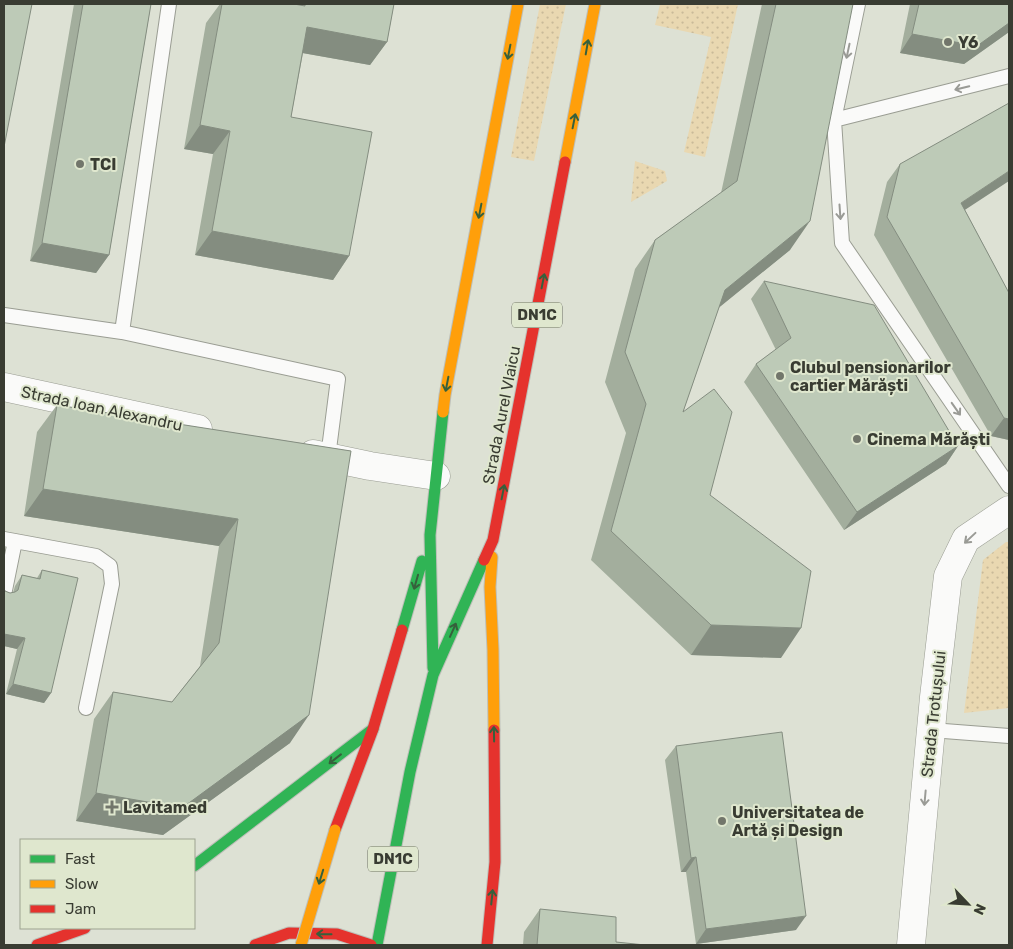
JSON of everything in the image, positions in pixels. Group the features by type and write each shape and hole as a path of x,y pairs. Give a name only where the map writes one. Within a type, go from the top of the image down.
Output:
{"main road":[{"name":"Strada Aurel Vlaicu","path":"433,675 430,535 445,394 518,4"},
{"name":"Strada Aurel Vlaicu","path":"377,945 410,772 433,675 493,540 595,4"},
{"path":"301,945 336,830 373,729 430,535"},
{"path":"487,945 495,862 493,650 490,587 493,540"},
{"path":"195,865 373,729"},
{"path":"37,945 82,929"},
{"path":"255,945 289,933 337,934 371,945"}],"street":[{"name":"Strada Ioan Alexandru","path":"4,387 224,434"},
{"path":"290,449 370,466 436,476"},
{"name":"Strada Trotușului","path":"911,945 931,730 948,576 966,539 1009,510"}],"lane":[{"path":"122,332 169,4"},
{"path":"858,4 834,120 842,243 1009,486"},
{"path":"834,120 1009,76"},
{"path":"4,315 122,332 338,379 328,457"},
{"path":"4,595 9,540 96,556 110,566 112,584 86,708"},
{"path":"931,730 1009,736"}],"shaded area":[{"path":"540,4 566,4 534,161 511,157"},
{"path":"660,4 738,4 705,157 684,152 711,37 655,25"},
{"path":"635,161 665,171 667,181 631,202"},
{"path":"1006,542 1009,542 1009,708 964,713 983,560"}],"building":[{"path":"4,4 32,4 4,147"},
{"name":"TCI","path":"83,4 151,4 109,255 42,243"},
{"path":"222,4 294,4 305,6 305,4 394,4 387,42 307,27 291,117 372,132 349,256 212,231 230,131 200,125"},
{"path":"776,4 853,4 810,221 725,290 683,412 714,389 732,412 710,495 811,571 801,628 711,625 611,531 646,404 625,352 655,240 737,181"},
{"name":"Y6","path":"919,4 1009,4 1009,23 977,46 912,34"},
{"path":"1009,103 1009,171 961,203 1009,293 1009,419 1004,418 887,217 900,164"},
{"name":"Cinema Mărăști","path":"764,281 874,305 958,446 857,512 756,364 791,338"},
{"path":"57,405 351,451 309,715 182,808 96,793 113,692 172,702 219,643 238,519 43,489"},
{"path":"42,570 78,578 51,693 13,684 25,638 4,634 4,588 5,591 10,593 15,592 18,590 22,575 40,579"},
{"path":"782,732 806,916 706,929 696,857 691,858 676,746"},
{"path":"540,909 616,917 616,942 645,945 537,945"}],"traffic: fast":[{"path":"433,668 430,535 443,412"},
{"path":"377,945 410,772 433,675 484,560"},
{"path":"402,630 422,561"},
{"path":"195,865 373,729"}],"traffic: slow":[{"path":"443,412 518,4"},
{"path":"565,162 595,4"},
{"path":"492,557 490,587 494,730"},
{"path":"301,945 335,830"}],"traffic: jam":[{"path":"484,560 493,540 565,162"},
{"path":"335,830 373,729 402,630"},
{"path":"487,945 495,862 494,730"},
{"path":"37,945 82,929"},
{"path":"255,945 289,933 337,934 371,945"}],"place":[{"name":"Y6","path":"948,42"},
{"name":"TCI","path":"80,164"},
{"name":"Clubul pensionarilor cartier Mărăști","path":"780,376"},
{"name":"Cinema Mărăști","path":"857,439"},
{"name":"Lavitamed","path":"112,807"},
{"name":"Universitatea de Artă și Design","path":"722,821"}]}
